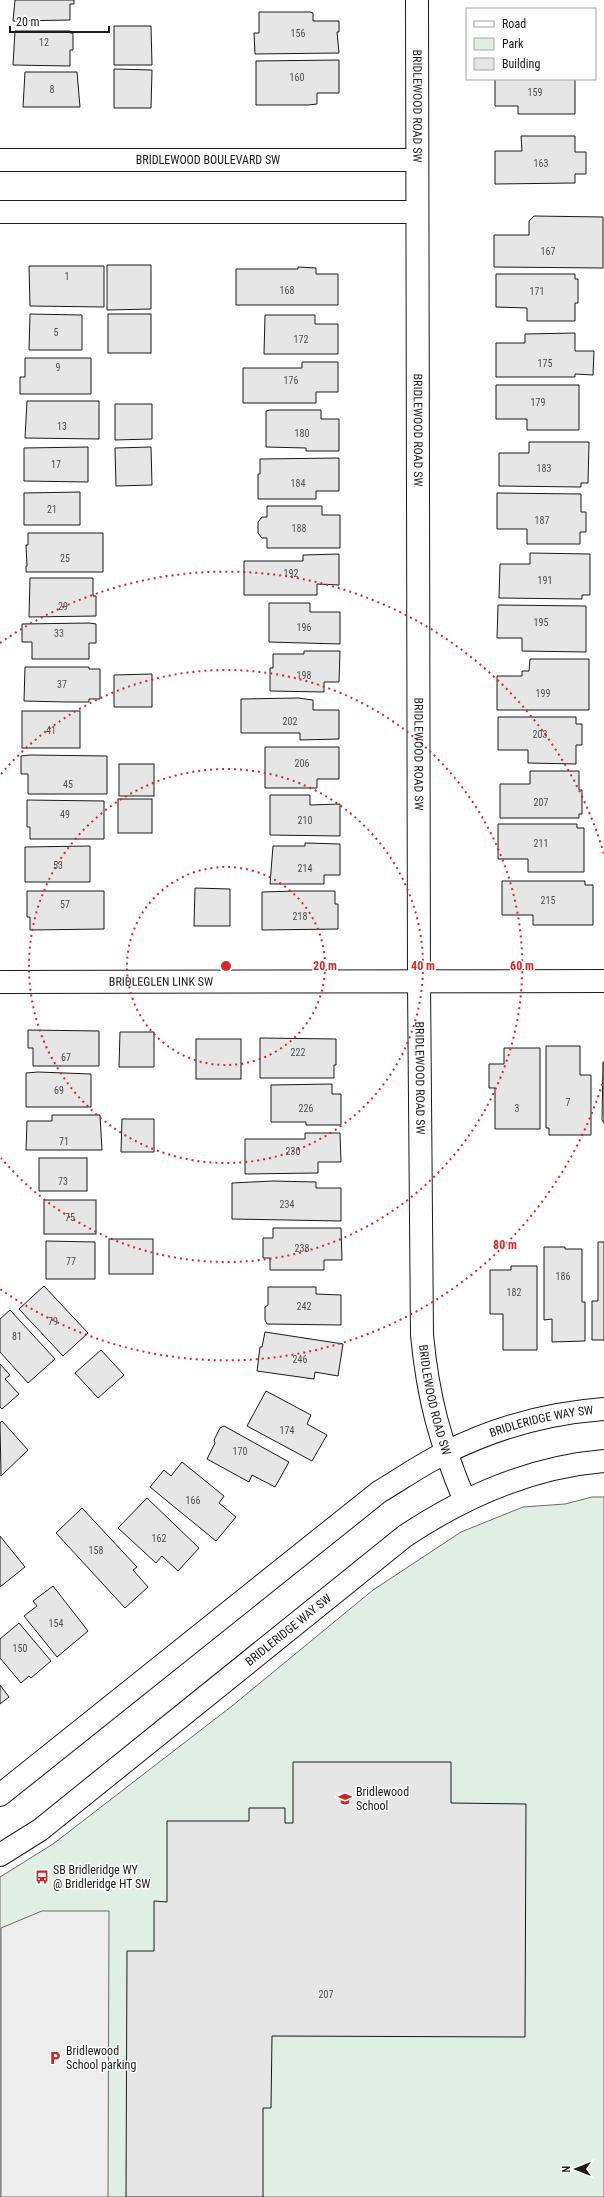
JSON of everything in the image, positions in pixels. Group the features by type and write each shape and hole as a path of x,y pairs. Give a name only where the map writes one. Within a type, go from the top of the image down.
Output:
{"street":[{"name":"BRIDLEWOOD ROAD SW","path":"417,0 419,982 422,1335 428,1391 445,1453 465,1501"},
{"name":"BRIDLEWOOD BOULEVARD SW","path":"0,160 417,160"},
{"path":"0,212 417,212"},
{"name":"BRIDLEGLEN LINK SW","path":"0,982 604,981"},
{"name":"BRIDLERIDGE WAY SW","path":"0,1795 352,1511 379,1492 445,1453 484,1436 540,1418 604,1409"},
{"name":"BRIDLERIDGE WAY SW","path":"0,1855 40,1830 405,1536 438,1514 525,1476 563,1467 604,1461"}],"green space":[{"name":"Bridlewood School","path":"592,1497 604,1497 604,2197 0,2197 0,1877 53,1844 232,1706 373,1590 461,1532 523,1507 565,1504"}],"shaded area":[{"name":"Bridlewood School parking","path":"42,1911 109,1911 108,2197 1,2197 1,1928"}],"building":[{"path":"15,0 74,0 74,4 70,4 70,20 13,21"},
{"path":"259,12 310,12 313,13 313,21 339,21 339,32 337,32 339,53 255,54 254,33 259,33"},
{"path":"114,26 151,26 152,65 114,65"},
{"path":"15,31 70,31 70,33 73,33 73,50 70,50 70,66 13,65"},
{"path":"339,60 339,93 317,93 317,104 256,105 256,61"},
{"path":"114,69 152,70 151,108 114,108"},
{"path":"25,72 77,72 80,107 23,107"},
{"path":"495,80 575,80 575,114 518,114 518,106 495,106"},
{"path":"521,136 575,136 575,152 586,152 586,174 575,174 575,183 495,184 495,151 522,151"},
{"path":"534,216 603,217 603,268 494,267 494,235 529,235 529,221"},
{"path":"107,265 151,265 151,309 107,310"},
{"path":"29,266 104,266 104,307 30,306"},
{"path":"298,267 316,268 316,274 338,274 338,305 236,305 236,269 298,269"},
{"path":"496,274 575,274 575,279 578,279 578,303 575,303 575,321 527,321 527,308 496,307"},
{"path":"30,314 82,315 82,350 29,350"},
{"path":"108,314 151,314 151,353 108,353"},
{"path":"265,315 315,315 315,324 338,324 338,354 264,354"},
{"path":"575,333 575,351 594,351 593,375 575,374 575,377 496,377 496,343 525,343 525,334"},
{"path":"25,358 91,358 91,394 20,394 20,377 25,377"},
{"path":"302,362 338,362 338,392 316,392 316,403 243,403 243,368 302,368"},
{"path":"496,385 579,385 579,430 527,430 527,419 496,419"},
{"path":"27,401 99,401 99,439 25,438"},
{"path":"115,404 152,404 152,439 115,440"},
{"path":"321,410 321,419 339,419 339,451 306,451 306,448 266,447 266,411"},
{"path":"529,442 589,442 588,483 581,483 581,487 499,486 499,453 529,453"},
{"path":"88,447 88,482 24,481 24,448"},
{"path":"151,447 152,485 116,486 115,448"},
{"path":"339,458 339,491 316,491 316,499 258,499 258,474 260,474 260,459"},
{"path":"80,492 80,525 24,525 24,493"},
{"path":"497,493 581,494 581,512 586,512 586,532 580,532 580,544 527,544 527,529 497,529"},
{"path":"267,506 322,506 322,515 340,515 340,548 267,548 267,538 262,538 258,533 258,522 262,517 267,517"},
{"path":"28,533 103,533 103,572 26,572 26,545 28,545"},
{"path":"530,553 590,554 590,595 582,595 582,599 499,598 500,564 530,564"},
{"path":"339,554 339,585 317,584 317,595 244,595 244,561 303,561 303,555"},
{"path":"30,578 93,578 93,596 96,596 96,616 29,617"},
{"path":"269,603 310,603 310,612 340,612 340,644 269,642"},
{"path":"498,605 586,606 586,652 522,651 522,638 497,638"},
{"path":"22,624 96,624 96,643 89,643 89,659 32,659 32,642 22,642"},
{"path":"304,651 340,651 339,682 324,682 324,692 270,691 270,668 273,668 273,654 304,654"},
{"path":"530,659 589,659 589,710 497,710 497,676 522,676 522,671 529,671"},
{"path":"25,667 89,667 89,669 100,669 100,699 89,699 89,702 24,701"},
{"path":"152,674 152,707 114,707 114,675"},
{"path":"298,698 313,700 313,710 339,710 339,739 300,740 300,733 241,733 241,699"},
{"path":"22,711 80,711 80,748 22,748"},
{"path":"498,717 576,717 576,724 582,724 582,745 576,745 576,764 528,763 528,750 498,750"},
{"path":"265,747 339,747 339,779 317,779 317,788 265,788"},
{"path":"21,756 107,756 107,794 28,794 28,774 21,774"},
{"path":"119,764 154,764 154,796 119,796"},
{"path":"530,771 579,771 579,790 582,790 582,814 579,814 579,818 500,818 500,784 530,784"},
{"path":"270,795 310,795 310,805 340,804 340,836 270,835"},
{"path":"118,799 152,799 152,833 118,833"},
{"path":"27,800 104,801 104,839 30,839 30,827 27,827"},
{"path":"498,824 577,824 577,828 584,828 584,872 528,872 528,859 498,859"},
{"path":"305,843 340,844 340,875 324,875 324,884 270,884 273,846 305,846"},
{"path":"90,846 90,882 25,882 25,847"},
{"path":"502,881 585,881 585,885 593,885 593,925 533,925 533,915 502,915"},
{"path":"195,888 230,889 230,926 194,926"},
{"path":"27,891 104,891 104,929 30,930 30,917 27,917"},
{"path":"335,891 335,904 338,904 338,929 262,930 262,892"},
{"path":"28,1030 99,1031 99,1066 33,1066 33,1048 28,1048"},
{"path":"120,1032 154,1032 154,1067 119,1067"},
{"path":"260,1038 336,1039 336,1065 334,1065 334,1078 260,1078"},
{"path":"196,1039 241,1039 241,1079 196,1079"},
{"path":"546,1046 580,1046 580,1075 591,1075 591,1135 549,1135 549,1128 546,1128"},
{"path":"504,1048 540,1048 540,1129 495,1129 495,1088 489,1088 489,1064 504,1064"},
{"path":"604,1062 604,1123 602,1120"},
{"path":"26,1073 91,1074 91,1107 26,1107"},
{"path":"332,1084 332,1094 341,1094 341,1125 306,1125 306,1122 271,1122 271,1085"},
{"path":"52,1115 100,1115 102,1150 26,1150 27,1121 52,1121"},
{"path":"122,1119 154,1119 154,1152 121,1152"},
{"path":"305,1133 340,1133 341,1162 318,1162 318,1173 245,1174 245,1139 305,1139"},
{"path":"39,1158 87,1158 87,1191 39,1191"},
{"path":"273,1181 316,1182 316,1188 341,1188 341,1221 232,1219 232,1183"},
{"path":"44,1200 96,1200 96,1234 44,1234"},
{"path":"273,1228 341,1228 342,1260 324,1260 324,1270 270,1270 270,1258 263,1258 263,1238 273,1238"},
{"path":"109,1239 153,1239 153,1274 109,1274"},
{"path":"46,1241 95,1242 95,1279 46,1279"},
{"path":"598,1242 604,1242 604,1340 592,1340 592,1301 598,1301"},
{"path":"544,1247 582,1249 582,1302 585,1302 585,1341 552,1342 552,1319 544,1320"},
{"path":"511,1266 537,1266 537,1350 503,1350 503,1314 490,1314 490,1270 511,1270"},
{"path":"44,1286 88,1333 63,1356 19,1309"},
{"path":"268,1287 316,1287 316,1294 341,1295 341,1325 267,1324 265,1320 265,1307 268,1305"},
{"path":"10,1310 55,1359 28,1383 0,1352 0,1319"},
{"path":"265,1332 343,1344 338,1376 315,1372 314,1379 257,1371 260,1347 262,1347"},
{"path":"101,1350 124,1375 98,1398 75,1373"},
{"path":"0,1364 10,1375 5,1379 19,1394 2,1409 0,1407"},
{"path":"266,1391 311,1415 307,1424 327,1435 312,1461 247,1426"},
{"path":"2,1421 28,1450 1,1476 0,1423"},
{"path":"224,1426 289,1462 275,1487 252,1475 249,1482 207,1459 220,1428"},
{"path":"182,1462 224,1496 219,1503 236,1517 216,1541 150,1487 164,1470 171,1476"},
{"path":"147,1498 199,1548 178,1571 162,1556 156,1563 118,1528"},
{"path":"82,1508 137,1567 133,1570 148,1587 125,1608 56,1533"},
{"path":"0,1536 25,1567 0,1587"},
{"path":"53,1586 88,1631 57,1657 24,1616 37,1606 33,1601"},
{"path":"19,1623 51,1661 31,1678 29,1676 21,1683 0,1658 0,1639"},
{"path":"0,1685 9,1697 0,1704"},
{"path":"293,1762 451,1762 451,1803 526,1804 525,2037 272,2036 271,2108 263,2108 263,2197 126,2197 127,1951 154,1951 154,1901 167,1902 167,1821 249,1821 249,1808 285,1808 285,1823 293,1823"}],"place":[{"name":"Bridlewood School","path":"345,1799"},
{"name":"SB Bridleridge WY @ Bridleridge HT SW","path":"42,1877"},
{"name":"Bridlewood School parking","path":"55,2058"}]}
